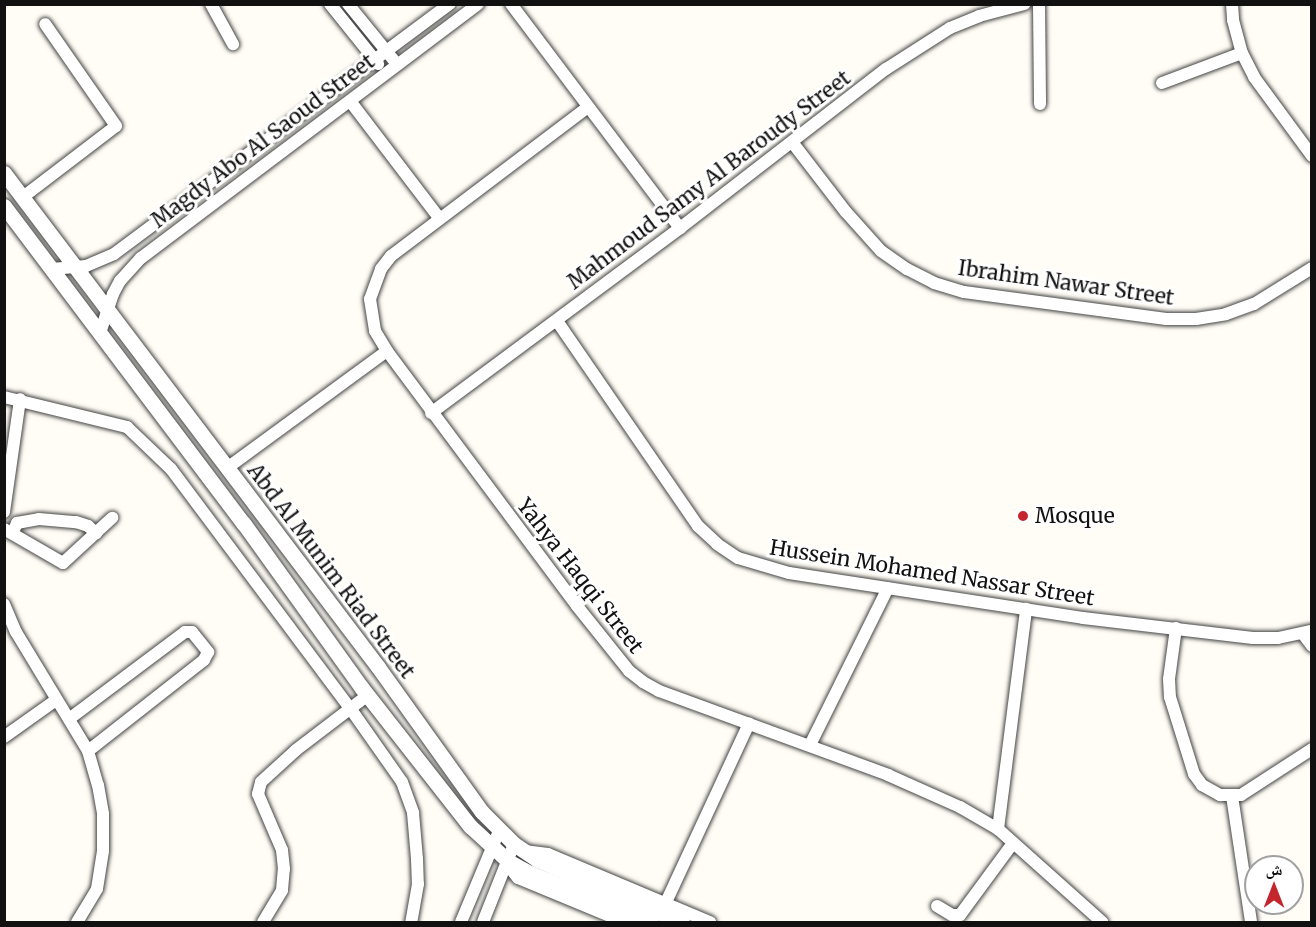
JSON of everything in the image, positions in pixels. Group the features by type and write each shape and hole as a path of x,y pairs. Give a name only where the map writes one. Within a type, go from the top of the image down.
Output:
{"street":[{"path":"211,4 233,44"},
{"path":"330,4 386,73"},
{"path":"348,4 397,64"},
{"name":"Magdy Abo Al Saoud Street","path":"52,269 76,267 105,260 450,4"},
{"name":"Magdy Abo Al Saoud Street","path":"100,333 120,281 135,263 478,4"},
{"path":"511,4 680,228"},
{"name":"Mahmoud Samy Al Baroudy Street","path":"431,413 557,321 886,69 924,44 979,16 1024,4"},
{"path":"1039,4 1040,104"},
{"path":"1232,4 1233,20 1242,53 1254,77 1311,156"},
{"path":"23,197 116,126 45,24"},
{"path":"1162,83 1242,53"},
{"path":"350,101 439,218"},
{"name":"Yahya Haqqi Street","path":"588,107 391,256 374,284 371,316 375,331 387,351 431,413 629,671 659,691 810,745 924,790 998,829 1102,922"},
{"name":"Ibrahim Nawar Street","path":"792,142 846,212 881,251 916,274 964,292 1166,319 1196,319 1226,314 1254,304 1311,268"},
{"name":"Abd Al Munim Riad Street","path":"4,173 378,668 465,792 499,831 519,847 554,868 682,922"},
{"name":"Abd Al Munim Riad Street","path":"4,206 450,803 492,848 508,861 548,881 660,913"},
{"path":"142,234 153,249"},
{"name":"Hussein Mohamed Nassar Street","path":"557,321 698,526 717,544 738,558 764,567 1026,609 1253,638 1307,633"},
{"path":"227,468 387,351"},
{"path":"4,397 20,399 127,427 171,469 351,708 402,782 410,799 415,830 418,884 411,922"},
{"path":"4,512 20,399"},
{"path":"243,524 257,522 262,513"},
{"path":"96,533 88,526 76,522 39,519 17,523 9,530 61,562 96,533 112,518"},
{"path":"268,560 276,548 289,549"},
{"path":"810,745 888,588"},
{"path":"4,604 16,633 88,751 103,814 103,850 97,889 77,922"},
{"path":"998,829 1026,609"},
{"path":"1176,628 1169,679 1174,716 1198,780 1214,793 1232,796 1253,788 1311,748"},
{"path":"69,719 182,634 192,632 208,652 204,660 88,751"},
{"path":"1307,633 1311,646"},
{"path":"263,922 282,890 284,869 282,850 258,794 259,787 296,750 368,695"},
{"path":"4,737 56,700"},
{"path":"710,922 660,913 749,723"},
{"path":"1232,796 1251,922"},
{"path":"461,922 499,831"},
{"path":"937,906 954,916 960,915 1013,843"},
{"path":"483,922 508,861 519,847"},
{"path":"508,861 510,868 518,878 624,922"}],"place":[{"name":"Mosque","path":"1023,516"}]}
